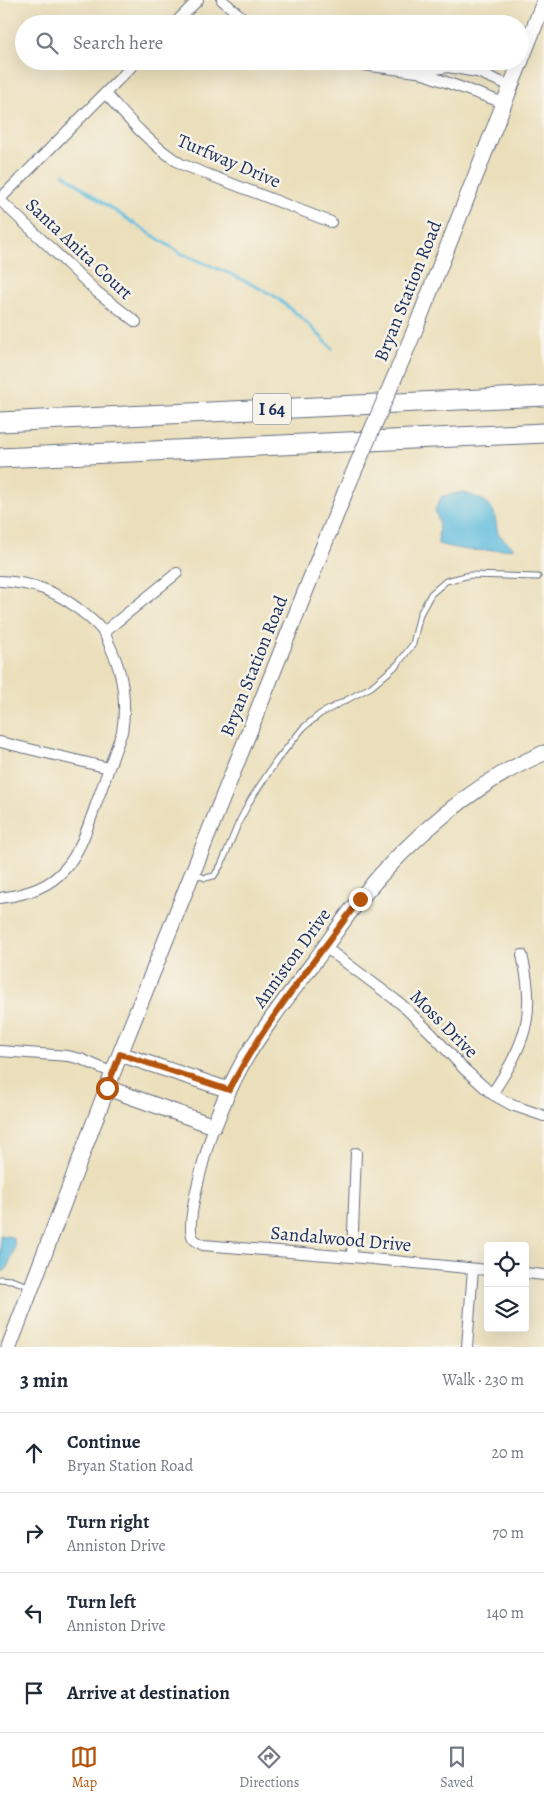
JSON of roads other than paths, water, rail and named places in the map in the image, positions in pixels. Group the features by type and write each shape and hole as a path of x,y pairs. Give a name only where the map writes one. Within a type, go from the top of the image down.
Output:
{"highway":[{"name":"I 64","path":"0,422 544,396"},
{"name":"I 64","path":"0,458 544,433"}],"main road":[{"name":"Bryan Station Road","path":"529,40 544,2"},
{"name":"Bryan Station Road","path":"10,1347 120,1054 346,490 414,332 517,70"},
{"name":"Anniston Drive","path":"214,1126 229,1090 267,1025 360,899 381,874 425,830 478,791 508,772 544,754"},
{"path":"120,1054 229,1090"},
{"path":"107,1088 214,1126"}],"street":[{"path":"183,15 198,0"},
{"path":"222,0 240,15"},
{"path":"0,199 128,70"},
{"path":"402,70 417,72 504,103"},
{"path":"417,72 429,70"},
{"path":"465,70 476,72 511,86"},
{"name":"Turfway Drive","path":"105,93 160,150 181,164 331,222"},
{"name":"Santa Anita Court","path":"0,199 97,292 136,322"},
{"path":"104,632 178,573"},
{"path":"0,581 17,582 51,591 68,601 104,632 118,666 125,715 122,732 84,840 72,861 58,876 39,889 18,896 0,898"},
{"path":"0,742 109,768"},
{"name":"Moss Drive","path":"325,947 401,1004 431,1033 462,1068 492,1094 512,1105 544,1116"},
{"path":"492,1094 521,1045 527,1024 529,988 522,955"},
{"path":"0,1051 68,1056 81,1059 113,1072"},
{"name":"Anniston Drive","path":"193,1238 191,1220 205,1152 214,1126"},
{"path":"352,1257 356,1153"},
{"name":"Sandalwood Drive","path":"193,1238 203,1245 484,1270"},
{"path":"467,1347 473,1269"},
{"path":"529,1273 544,1275"}],"lane":[{"path":"192,873 205,878 214,876 222,865 239,822 277,760 303,728 320,714 371,686 397,665 413,644 420,614 431,594 446,581 470,575 538,577"},
{"path":"0,1279 32,1286"}],"water":[{"path":"463,492 485,501 494,512 498,534 514,548 476,550 458,549 438,544 439,522 435,510 442,496"},
{"path":"0,1235 12,1237 15,1245 6,1270 1,1272"}],"waterway":[{"path":"64,174 100,201 180,253 233,275 273,295 302,318 332,348"}]}
